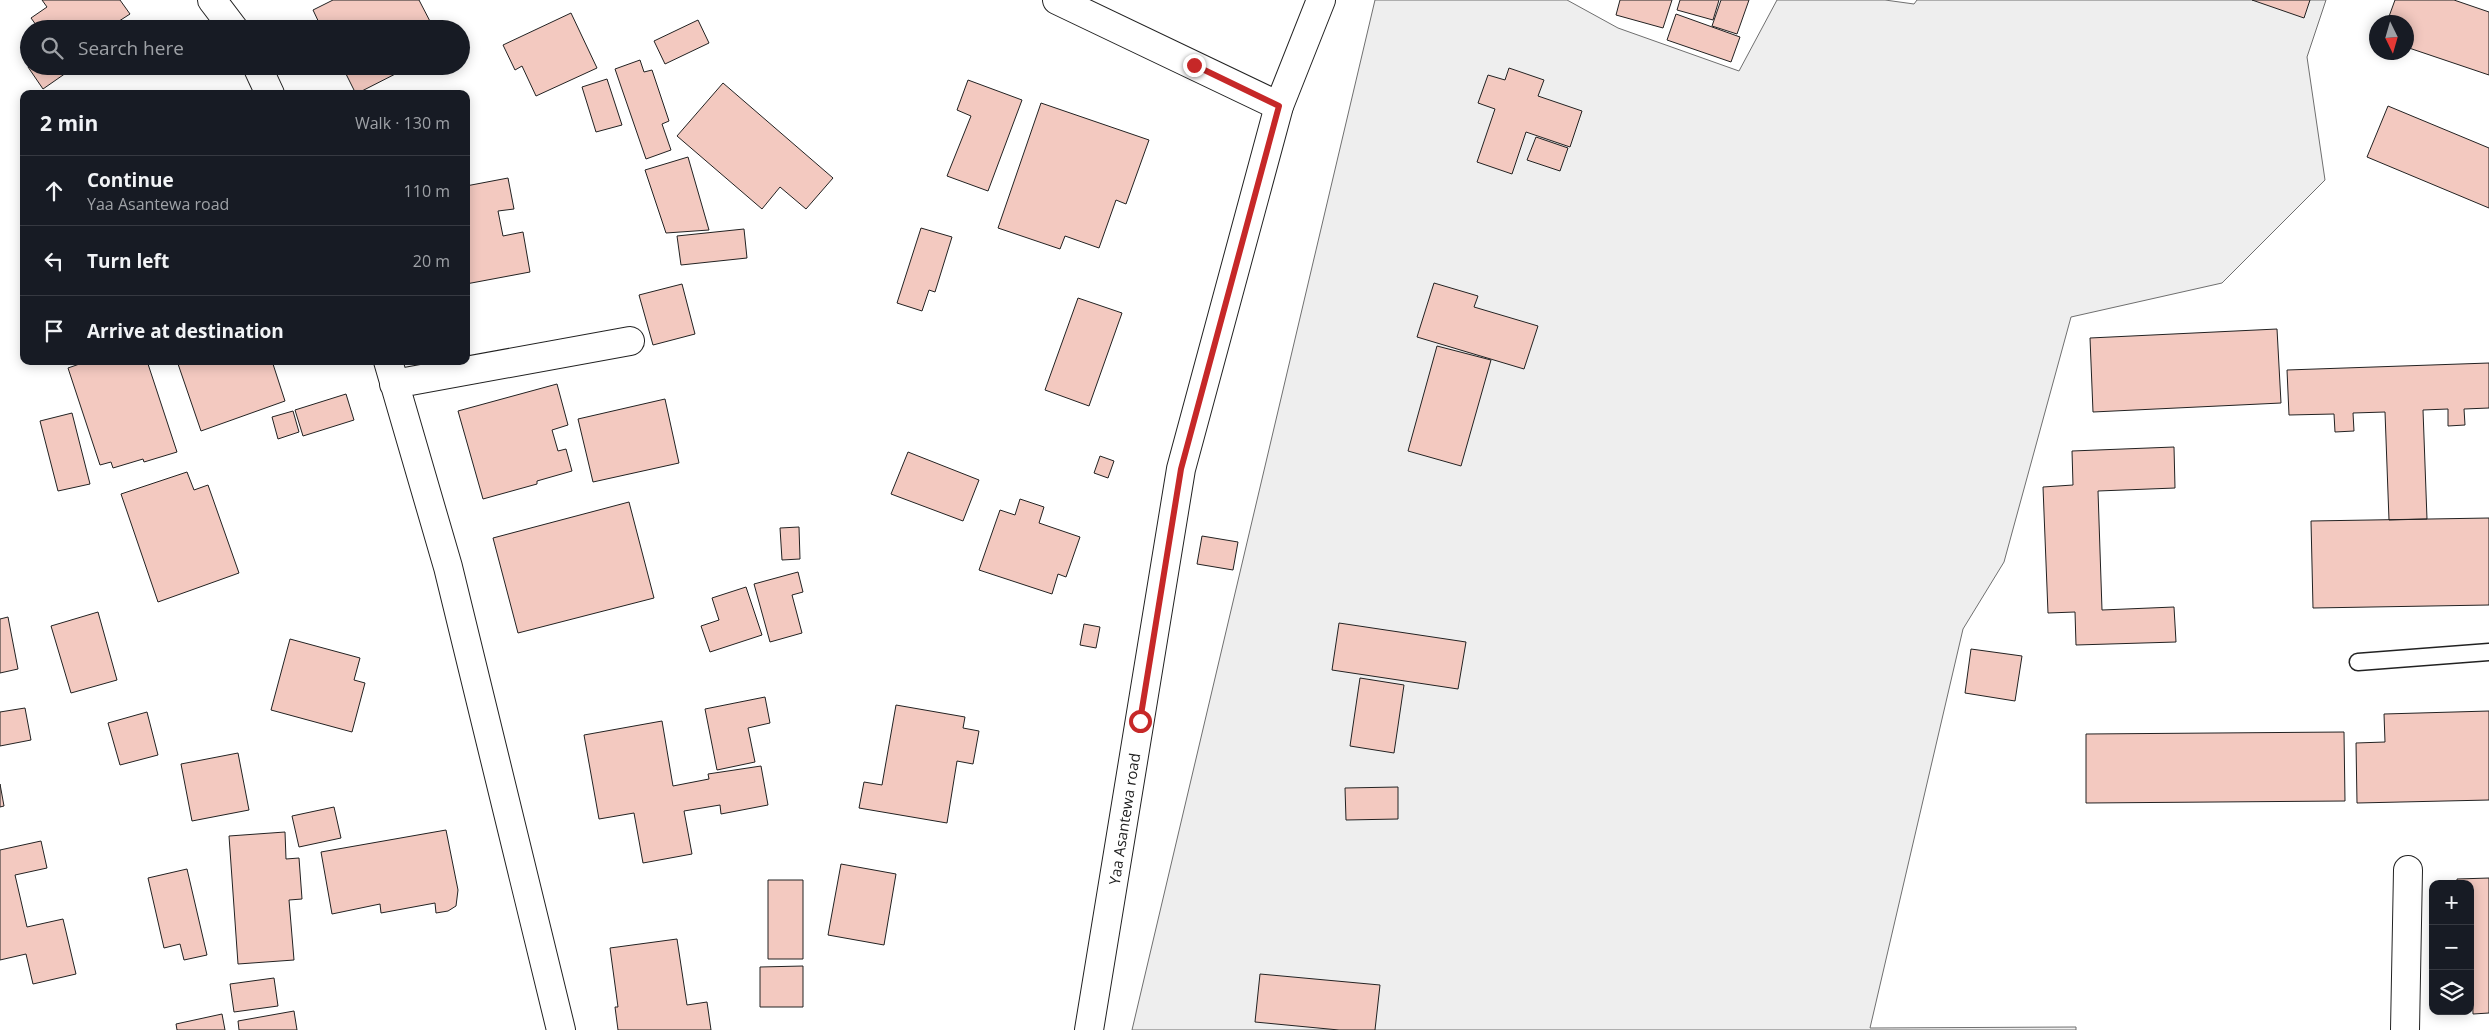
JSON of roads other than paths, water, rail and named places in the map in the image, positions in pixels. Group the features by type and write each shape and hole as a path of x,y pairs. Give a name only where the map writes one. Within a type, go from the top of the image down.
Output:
{"street":[{"path":"212,0 227,20"},
{"path":"1057,0 1279,106"},
{"name":"Yaa Asantewa road","path":"1089,1030 1181,469 1279,106 1321,0"},
{"path":"261,75 268,90"},
{"path":"470,362 630,341"},
{"path":"451,365 391,373 448,567 561,1030"},
{"path":"2404,1030 2408,870"}],"lane":[{"path":"2358,662 2489,652"}]}
